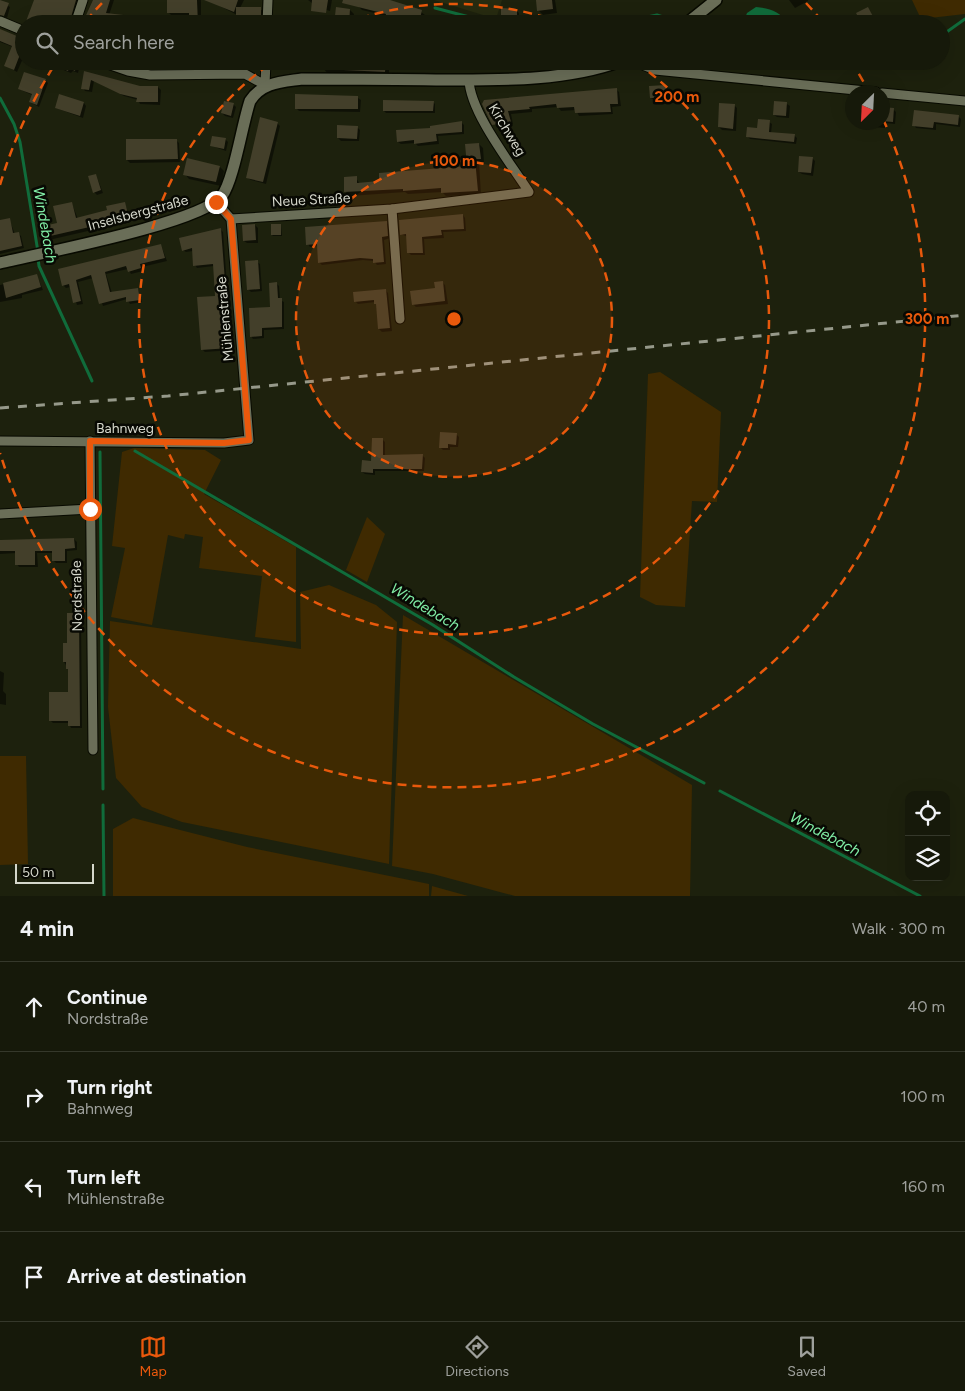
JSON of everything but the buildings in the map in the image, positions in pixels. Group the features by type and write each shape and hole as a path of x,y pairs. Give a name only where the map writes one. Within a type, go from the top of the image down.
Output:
{"street":[{"path":"78,15 84,0"},
{"path":"267,15 268,0"},
{"path":"697,15 716,0"},
{"path":"0,22 15,28"},
{"path":"125,70 150,75 245,74 265,85 302,79 469,80 570,74 592,70"},
{"path":"265,85 266,70"},
{"path":"655,70 845,89"},
{"name":"Kirchweg","path":"469,80 470,92 493,137 529,192"},
{"name":"Inselsbergstraße","path":"0,263 178,220 200,212 216,202 227,187 230,179 250,101 265,85"},
{"path":"890,94 965,102"},
{"name":"Neue Straße","path":"231,219 392,209 529,192"},
{"path":"216,202 231,219"},
{"path":"392,209 400,319"},
{"name":"Mühlenstraße","path":"231,219 249,440"},
{"name":"Bahnweg","path":"0,441 224,443 249,440"},
{"name":"Nordstraße","path":"90,441 93,750"},
{"path":"0,514 90,509"}],"shaded area":[{"path":"434,0 502,0 497,15 483,15"},
{"path":"912,0 965,0 965,14 919,15"},
{"path":"756,7 774,11 780,15 746,15"},
{"path":"660,372 721,412 717,502 692,501 685,607 656,605 640,597 648,374"},
{"path":"134,448 205,450 221,460 204,494 296,547 296,642 255,637 262,576 199,568 203,537 185,534 184,539 168,535 152,625 111,617 125,548 112,546 122,452"},
{"path":"367,517 385,534 367,582 346,570"},
{"path":"329,585 376,605 397,622 389,864 182,822 142,807 116,778 108,707 110,621 301,649 300,592"},
{"path":"403,615 692,785 690,896 515,896 433,874 392,866"},
{"path":"0,756 26,756 28,864 0,865"},
{"path":"133,818 247,847 429,884 429,896 113,896 113,829"},
{"path":"432,886 468,896 431,896"}],"waterway":[{"path":"435,8 462,15"},
{"path":"950,30 965,19"},
{"name":"Windebach","path":"0,98 14,124 20,142 38,252"},
{"name":"Windebach","path":"38,258 39,266 92,381"},
{"name":"Windebach","path":"97,428 98,434"},
{"name":"Windebach","path":"97,432 108,433"},
{"name":"Windebach","path":"135,451 433,625 514,677 593,724 704,783"},
{"path":"100,452 103,789"},
{"name":"Windebach","path":"720,791 920,896"},
{"path":"103,805 104,896"}],"railway":[{"path":"0,408 168,396 965,315"}],"route":[{"path":"90,509 90,441 224,443 249,440 231,219 216,202"}]}
